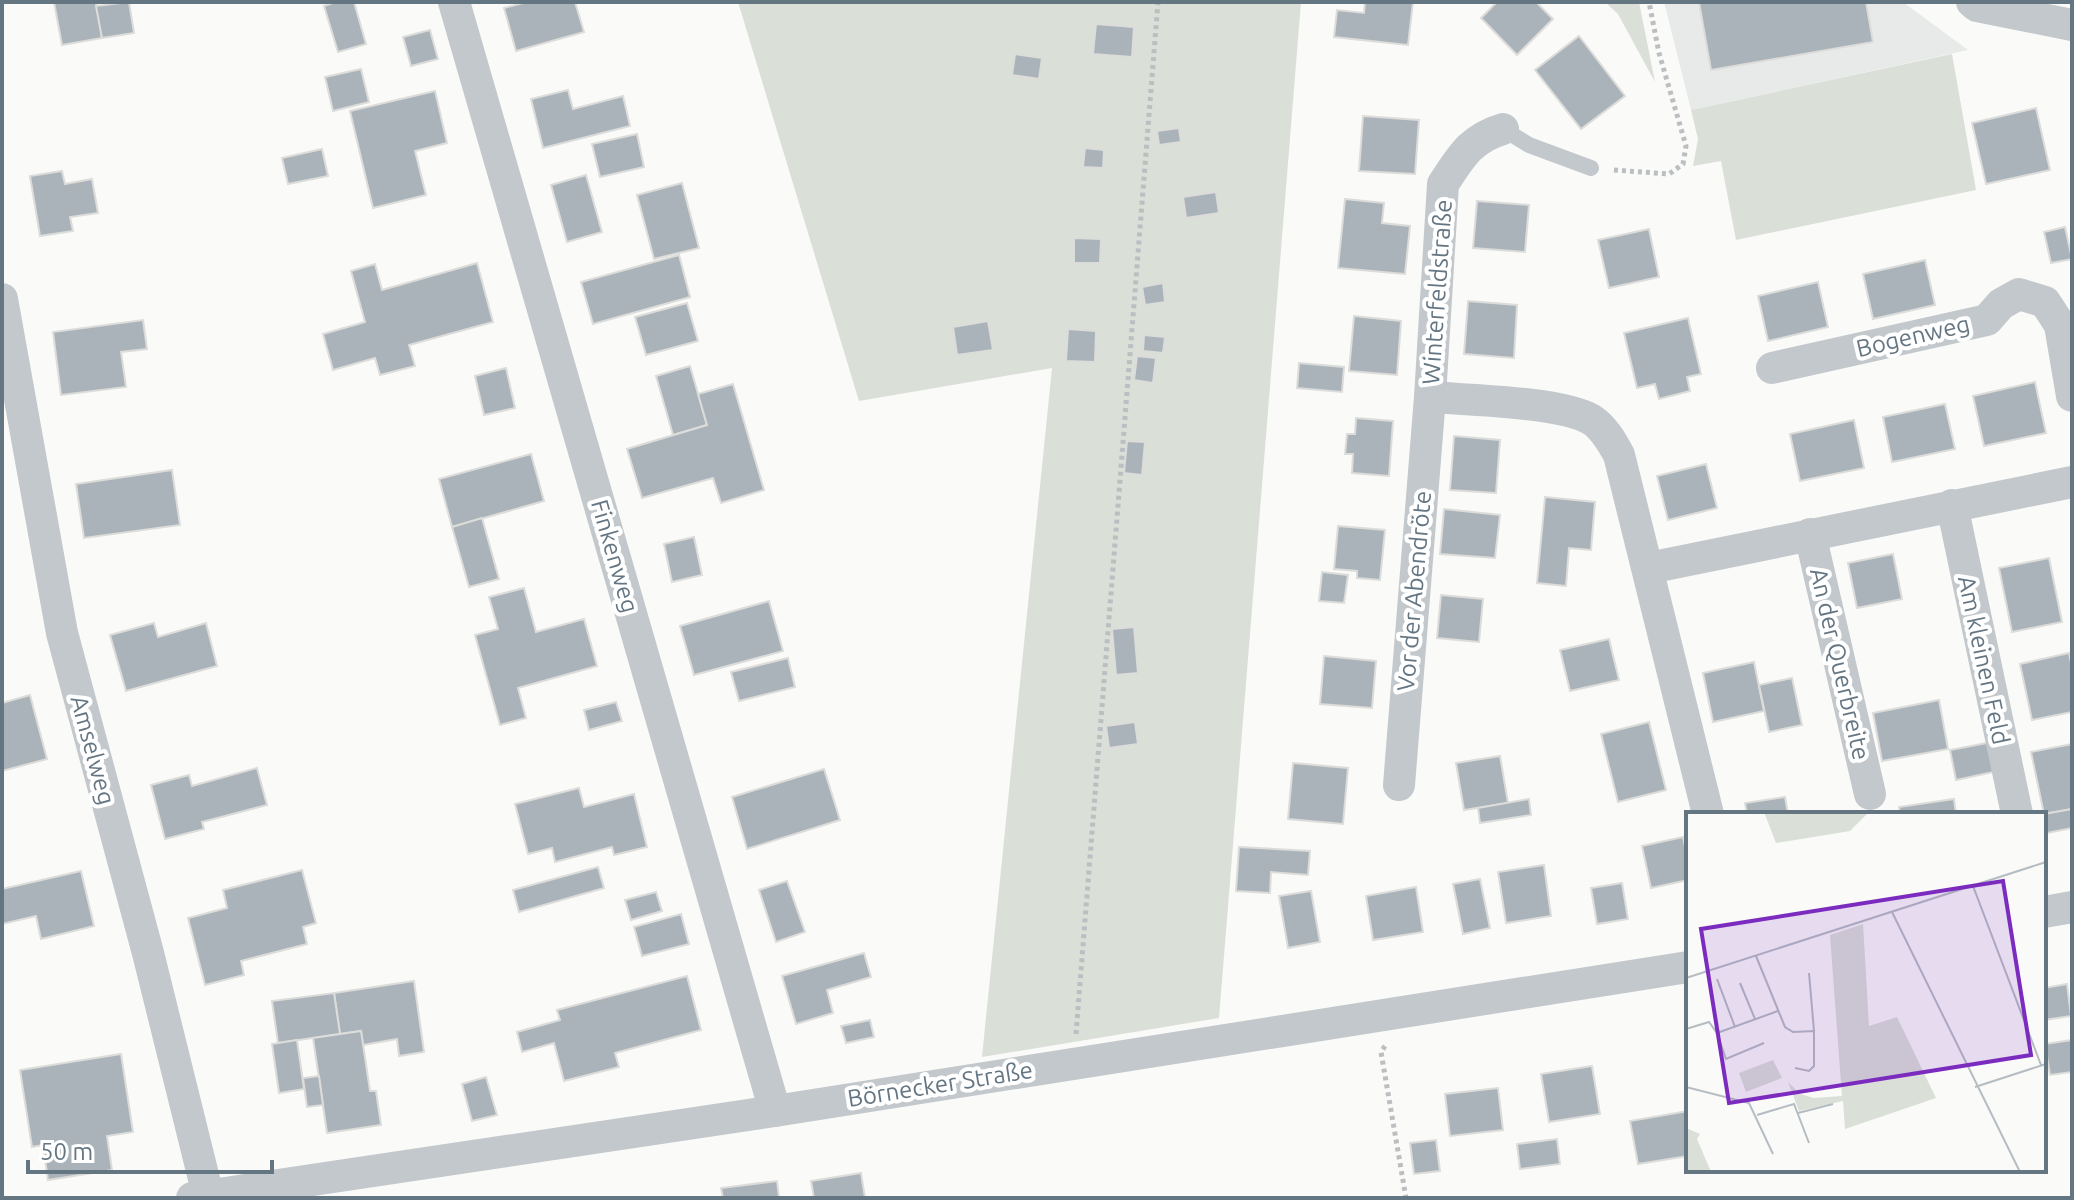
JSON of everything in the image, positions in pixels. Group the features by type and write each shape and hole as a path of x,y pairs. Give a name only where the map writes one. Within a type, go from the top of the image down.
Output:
{"street":[{"name":"Finkenweg","path":"454,2 775,1111"},
{"path":"1972,2 2017,15 2072,25"},
{"name":"Winterfeldstraße","path":"1503,129 1482,135 1462,156 1443,184 1430,397 1568,410 1594,421 1610,438 1619,455 1649,568 1708,812"},
{"name":"Bogenweg","path":"1772,368 1987,320 2001,304 2019,294 2045,302 2060,325 2072,396"},
{"name":"Amselweg","path":"2,299 62,633 148,953 200,1197"},
{"name":"Vor der Abendröte","path":"1399,785 1430,397"},
{"path":"1649,568 2072,482"},
{"name":"Am kleinen Feld","path":"1952,505 2017,812"},
{"name":"An der Querbreite","path":"1810,534 1870,794"},
{"path":"2046,912 2072,907"},
{"name":"Börnecker Straße","path":"200,1197 775,1111 1686,967"}],"lane":[{"path":"1503,129 1529,145 1591,168"}],"path":[{"path":"1074,1063 1158,2"},
{"path":"1591,168 1669,174 1683,164 1686,146 1659,53 1649,2"},
{"path":"1391,1012 1393,1032 1381,1052 1406,1198"}],"shaded area":[{"path":"738,2 1301,2 1219,1018 982,1057 1052,368 859,401"},
{"path":"1605,2 1639,2 1655,82 1618,14"},
{"path":"1664,2 1903,2 1968,50 1691,110"},
{"path":"1952,54 1976,190 1736,240 1721,161 1693,166 1698,139 1691,110"}],"building":[{"path":"54,2 96,2 102,38 62,45"},
{"path":"129,2 134,33 102,38 96,6"},
{"path":"354,2 366,44 338,52 324,6"},
{"path":"527,2 575,2 584,32 516,51 504,8"},
{"path":"1365,2 1413,2 1408,45 1334,37 1337,10 1364,13"},
{"path":"1497,2 1536,2 1553,19 1517,55 1481,18"},
{"path":"1699,2 1866,2 1873,42 1711,70"},
{"path":"1096,24 1134,27 1132,57 1093,54"},
{"path":"430,30 438,59 411,66 403,37"},
{"path":"1579,36 1625,96 1581,129 1535,70"},
{"path":"1015,54 1042,58 1039,79 1012,75"},
{"path":"361,69 369,102 333,111 325,77"},
{"path":"568,90 573,109 623,96 630,126 543,148 531,99"},
{"path":"435,91 447,143 415,151 426,195 373,208 350,111"},
{"path":"2036,108 2050,170 1986,184 1972,123"},
{"path":"1363,116 1419,120 1415,174 1359,171"},
{"path":"1179,128 1181,142 1159,145 1157,131"},
{"path":"637,134 644,167 600,177 592,144"},
{"path":"1085,148 1104,150 1103,168 1083,167"},
{"path":"322,149 328,176 288,184 282,158"},
{"path":"62,171 65,184 92,179 98,213 70,217 73,231 40,236 30,176"},
{"path":"586,175 602,232 567,242 551,185"},
{"path":"682,183 699,248 654,259 637,195"},
{"path":"1216,192 1219,213 1186,218 1183,197"},
{"path":"1345,199 1384,203 1382,223 1410,226 1405,274 1338,268"},
{"path":"1477,201 1529,205 1525,252 1473,248"},
{"path":"2065,227 2072,259 2051,263 2044,232"},
{"path":"1649,229 1659,277 1609,288 1598,240"},
{"path":"1074,238 1101,239 1100,263 1074,263"},
{"path":"679,255 690,297 593,324 581,282"},
{"path":"1925,260 1935,305 1873,319 1863,274"},
{"path":"477,263 493,322 409,345 415,366 380,375 375,358 333,370 323,334 365,322 351,271 375,264 382,290"},
{"path":"1818,282 1828,327 1768,341 1758,296"},
{"path":"1163,283 1165,302 1145,305 1142,287"},
{"path":"1468,301 1517,305 1514,358 1464,354"},
{"path":"687,303 698,341 646,355 635,317"},
{"path":"1354,316 1401,321 1397,375 1349,371"},
{"path":"1688,318 1701,374 1687,377 1690,391 1659,399 1655,384 1637,388 1624,333"},
{"path":"143,320 147,349 121,352 126,387 61,395 53,332"},
{"path":"988,321 993,350 957,355 953,327"},
{"path":"1068,329 1096,331 1095,362 1066,361"},
{"path":"1144,335 1165,337 1163,353 1143,351"},
{"path":"1137,356 1156,358 1153,383 1134,380"},
{"path":"1299,363 1344,367 1342,392 1297,388"},
{"path":"690,366 707,425 673,435 656,376"},
{"path":"506,368 515,408 484,415 475,376"},
{"path":"2035,382 2046,433 1984,446 1973,396"},
{"path":"733,384 764,490 721,503 713,478 642,498 627,449 707,425 698,394"},
{"path":"1945,404 1955,449 1892,462 1883,417"},
{"path":"1356,418 1393,421 1389,476 1352,473 1353,454 1345,454 1347,434 1355,434"},
{"path":"1854,420 1864,468 1800,481 1790,434"},
{"path":"1454,436 1500,440 1496,493 1450,490"},
{"path":"1127,441 1145,442 1142,475 1124,473"},
{"path":"531,454 544,501 452,527 439,479"},
{"path":"1706,464 1717,508 1668,520 1657,476"},
{"path":"172,470 180,525 84,538 76,484"},
{"path":"1545,497 1595,502 1591,550 1569,548 1566,586 1537,583"},
{"path":"1444,509 1500,515 1495,558 1440,554"},
{"path":"482,518 499,579 469,587 452,527"},
{"path":"1338,526 1385,530 1380,580 1357,578 1357,571 1334,569"},
{"path":"694,537 702,575 672,582 664,544"},
{"path":"1893,554 1902,599 1857,608 1848,563"},
{"path":"2049,558 2062,622 2012,632 1999,568"},
{"path":"1322,572 1348,575 1344,603 1319,601"},
{"path":"524,588 536,632 584,619 597,666 518,688 526,718 500,725 475,635 498,629 489,597"},
{"path":"1441,595 1483,599 1479,642 1437,638"},
{"path":"769,601 783,651 694,675 680,626"},
{"path":"154,623 158,637 206,623 217,666 126,691 110,635"},
{"path":"1134,627 1138,673 1116,675 1112,629"},
{"path":"1609,639 1619,680 1570,691 1560,650"},
{"path":"2069,653 2072,712 2032,720 2020,664"},
{"path":"1324,656 1376,661 1372,708 1320,704"},
{"path":"788,658 795,687 739,701 731,672"},
{"path":"1754,662 1764,711 1713,722 1703,673"},
{"path":"1792,678 1802,725 1769,732 1759,685"},
{"path":"30,695 47,759 2,771 2,703"},
{"path":"1939,700 1948,749 1882,761 1873,713"},
{"path":"616,702 622,721 589,730 584,710"},
{"path":"1135,722 1138,744 1109,748 1106,726"},
{"path":"1649,722 1666,790 1618,802 1601,734"},
{"path":"1992,742 1998,771 1956,780 1950,750"},
{"path":"2072,744 2072,809 2044,812 2031,752"},
{"path":"1500,756 1508,803 1464,810 1456,763"},
{"path":"1293,763 1348,768 1343,824 1288,819"},
{"path":"257,768 267,805 202,822 204,829 165,839 151,785 189,775 192,786"},
{"path":"824,769 840,820 747,849 732,797"},
{"path":"579,788 584,807 634,794 647,847 614,855 612,847 555,862 552,848 528,854 515,804"},
{"path":"1785,797 1788,812 1747,812 1745,803"},
{"path":"1529,799 1531,815 1480,823 1478,808"},
{"path":"1954,799 1956,812 1900,812 1899,807"},
{"path":"2072,809 2072,828 2047,833 2046,814"},
{"path":"1683,837 1686,880 1651,888 1642,846"},
{"path":"1239,847 1310,851 1308,875 1271,872 1270,893 1236,891"},
{"path":"1544,865 1551,916 1506,923 1498,872"},
{"path":"598,867 604,888 519,912 513,890"},
{"path":"302,870 316,923 303,927 307,944 241,961 244,975 205,985 188,918 227,908 223,890"},
{"path":"81,871 94,926 41,939 36,916 2,924 2,889"},
{"path":"1480,879 1490,928 1463,934 1453,884"},
{"path":"787,881 805,932 776,942 759,890"},
{"path":"1622,883 1628,919 1597,924 1591,888"},
{"path":"1416,887 1423,932 1373,940 1366,896"},
{"path":"1311,891 1320,942 1288,948 1279,896"},
{"path":"656,892 662,911 631,920 625,900"},
{"path":"681,914 689,944 642,956 634,927"},
{"path":"864,953 871,977 827,990 833,1013 796,1024 782,976"},
{"path":"687,976 701,1030 615,1053 619,1067 564,1081 554,1043 522,1052 517,1032 560,1020 557,1010"},
{"path":"414,981 424,1052 399,1056 397,1039 363,1045 361,1031 340,1034 334,993"},
{"path":"2067,984 2071,1016 2046,1020 2046,988"},
{"path":"334,993 340,1034 278,1043 272,1001"},
{"path":"870,1020 874,1037 846,1043 841,1026"},
{"path":"361,1031 370,1091 376,1091 381,1125 327,1133 313,1038"},
{"path":"297,1040 304,1089 279,1093 272,1044"},
{"path":"2072,1040 2072,1072 2050,1075 2046,1044"},
{"path":"121,1054 133,1132 107,1136 112,1170 48,1180 43,1145 32,1147 20,1070"},
{"path":"1592,1066 1600,1114 1549,1122 1541,1074"},
{"path":"319,1076 323,1105 307,1107 303,1078"},
{"path":"486,1077 497,1115 472,1121 462,1084"},
{"path":"1498,1088 1503,1130 1450,1136 1445,1094"},
{"path":"1686,1111 1686,1156 1638,1164 1630,1121"},
{"path":"1557,1139 1560,1164 1520,1169 1517,1144"},
{"path":"1436,1140 1440,1171 1414,1174 1410,1143"},
{"path":"861,1173 865,1198 814,1198 811,1181"},
{"path":"777,1181 779,1198 723,1198 721,1188"}]}
